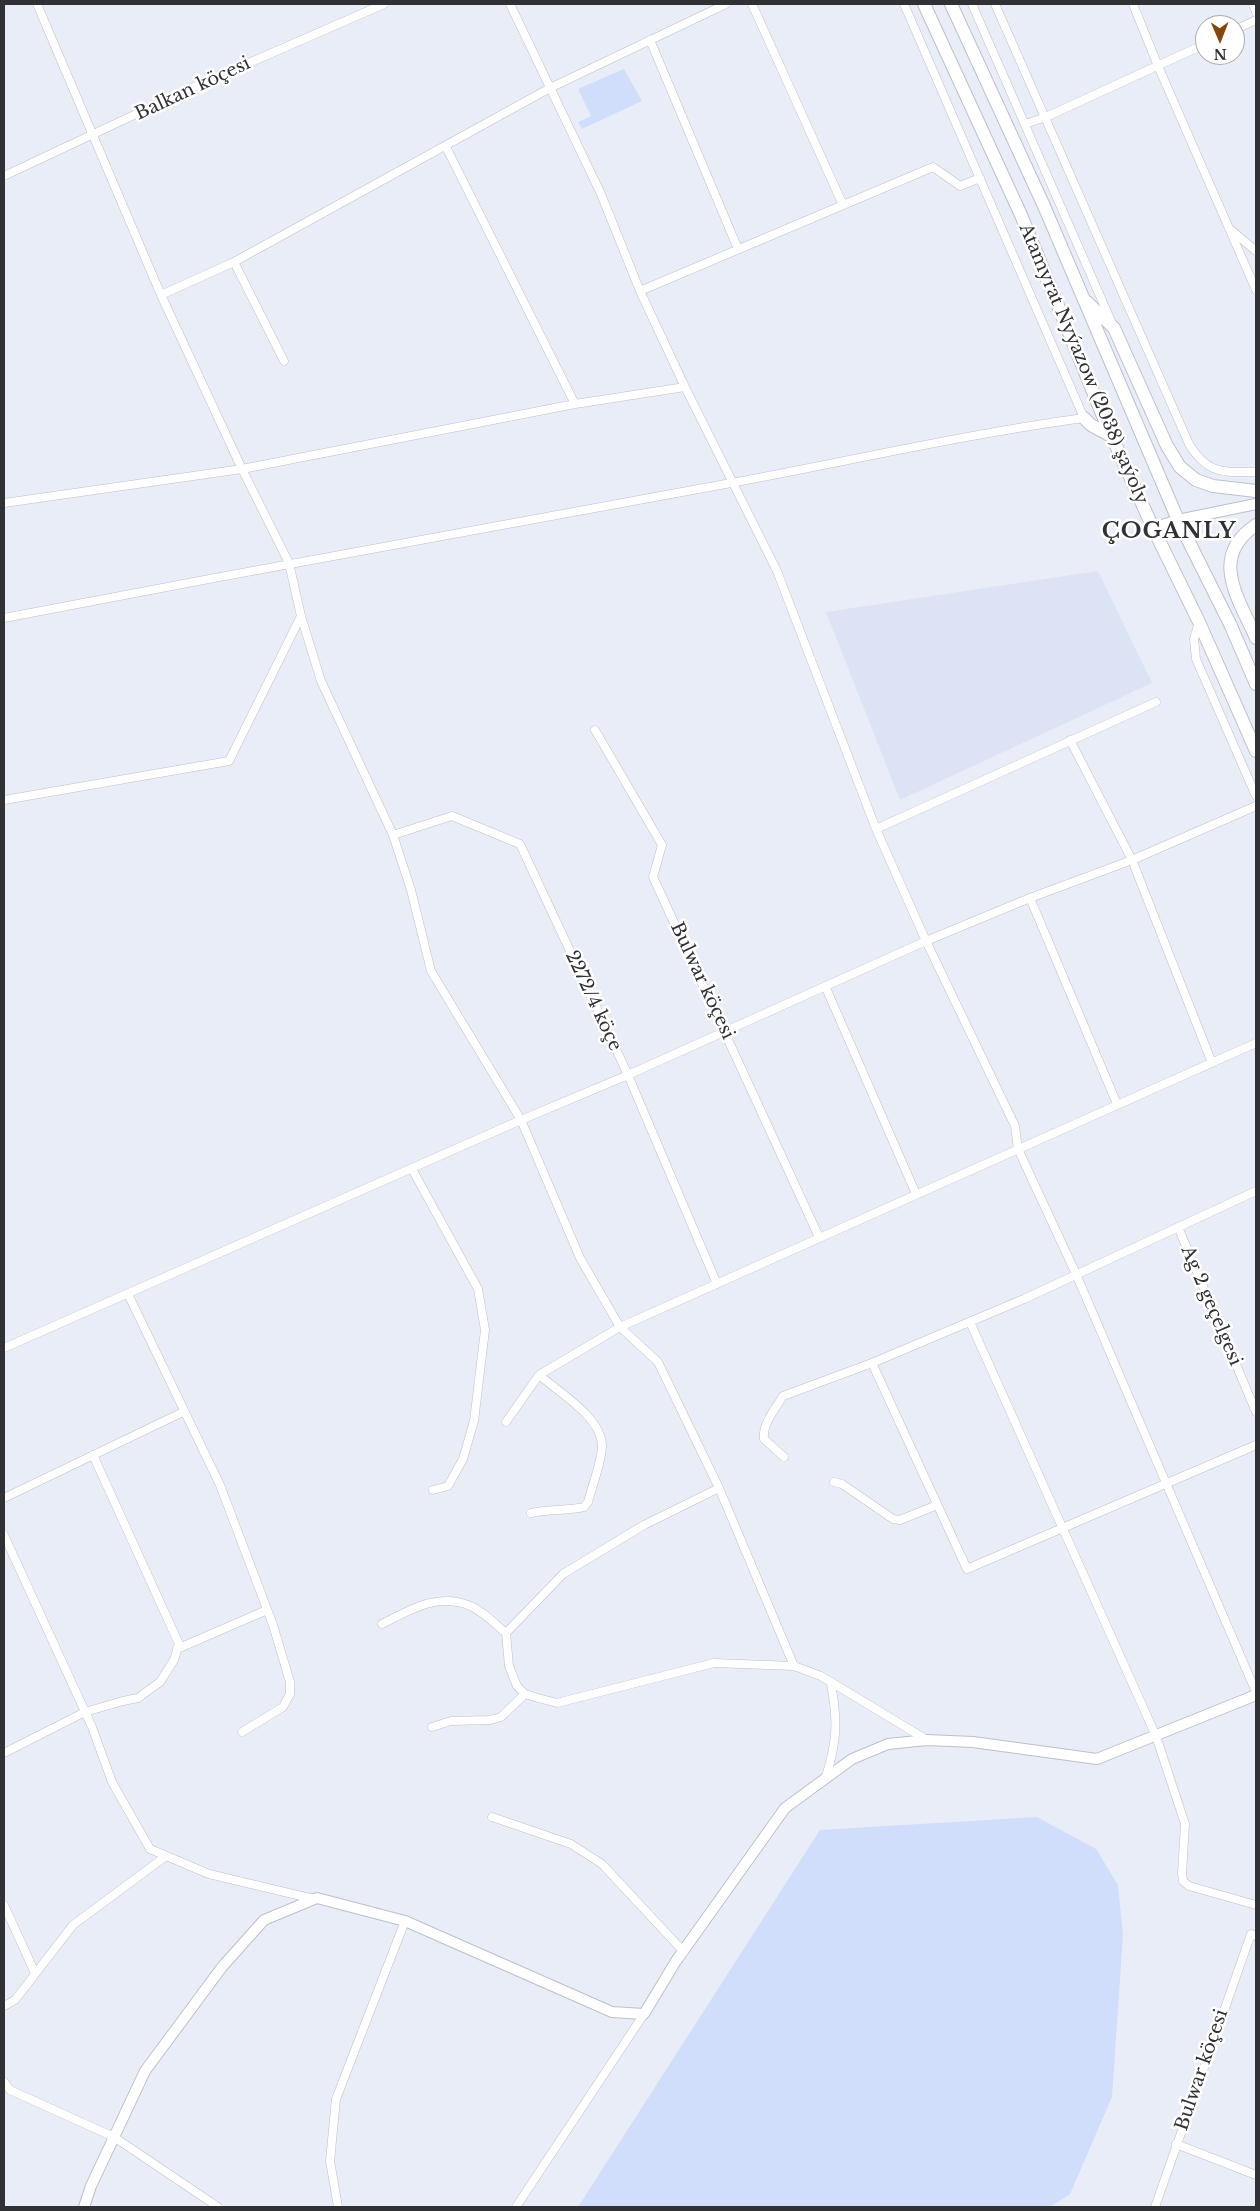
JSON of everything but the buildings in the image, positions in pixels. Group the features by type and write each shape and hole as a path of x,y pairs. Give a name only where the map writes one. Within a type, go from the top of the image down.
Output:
{"main road":[{"name":"Atamyrat Nyýazow (2038) şaýoly","path":"924,4 1021,215 1153,528 1199,622 1256,751"},
{"name":"Atamyrat Nyýazow (2038) şaýoly","path":"951,4 1044,206 1178,520 1232,626 1256,684"},
{"path":"1083,299 1114,328 1167,446 1180,467 1196,480 1212,486 1256,491"},
{"path":"1142,391 1144,441"},
{"path":"1084,418 1091,425 1113,437"},
{"path":"1256,525 1242,537 1233,549 1230,578 1256,638"},
{"path":"1232,626 1256,646"}],"street":[{"path":"37,4 94,134 161,296 242,469 289,563 301,616 321,681 393,836 411,890 431,971 521,1120 580,1258 620,1327 658,1362 719,1488 794,1666"},
{"name":"Balkan köçesi","path":"4,176 185,91 384,4"},
{"path":"510,4 601,194 640,291 685,387 777,572 876,829 926,941 1015,1126 1018,1149 1076,1274 1256,1694 1097,1759 974,1742 927,1740 888,1744 852,1759 826,1777 785,1808 684,1952 516,2207"},
{"path":"161,296 234,262 446,147 550,88 726,4"},
{"path":"752,4 843,205"},
{"path":"4,618 289,563 733,483 1024,426 1084,418 904,4"},
{"path":"972,4 1114,328"},
{"path":"995,4 1189,444 1198,459 1211,469 1256,472"},
{"path":"1133,4 1158,66 1256,290"},
{"path":"1253,4 1256,12"},
{"path":"650,40 738,249"},
{"path":"1025,124 1195,49"},
{"path":"446,147 575,404"},
{"path":"640,291 933,167 960,186 980,178"},
{"path":"1229,228 1256,251"},
{"path":"234,262 284,361"},
{"path":"4,503 242,469 575,404 685,387"},
{"path":"1153,528 1178,520 1256,504"},
{"path":"4,800 229,761 301,616"},
{"path":"1199,622 1194,639 1196,659 1256,796"},
{"path":"876,829 1156,702"},
{"name":"Bulwar köçesi","path":"595,730 662,845 653,877 726,1032 818,1237"},
{"path":"1070,740 1132,860 1212,1063"},
{"path":"4,1348 826,988 926,941 1030,898 1132,860 1256,806"},
{"name":"2272/4 köçe","path":"393,836 452,816 520,844 628,1075 717,1284"},
{"path":"1030,898 1117,1104"},
{"path":"826,988 916,1194"},
{"path":"506,1422 539,1375 620,1327 1256,1043"},
{"path":"412,1169 478,1289 486,1330 474,1421 463,1459 448,1486 433,1490"},
{"path":"784,1457 764,1439 763,1435 764,1428 783,1396 970,1322 1256,1191"},
{"name":"Ag 2 geçelgesi","path":"1178,1227 1256,1412"},
{"path":"128,1294 183,1412 220,1485 267,1610 290,1682 290,1694 283,1707 242,1732"},
{"path":"970,1322 1156,1736 1185,1824 1182,1873 1184,1881 1188,1886 1256,1905"},
{"path":"872,1362 966,1568 1256,1445"},
{"path":"531,1513 544,1510 560,1511 584,1507 588,1502 602,1447 596,1425 586,1414 539,1375"},
{"path":"4,1498 183,1412"},
{"path":"4,1753 85,1712 138,1698 160,1682 174,1660 179,1644 93,1455"},
{"path":"834,1482 842,1484 893,1519 900,1520 937,1505"},
{"path":"719,1488 644,1525 563,1574 506,1633 508,1666 517,1686 525,1694 557,1703 714,1663 794,1666 821,1676 831,1684 927,1740"},
{"path":"4,1535 85,1712 112,1782 150,1849 209,1874 314,1899 317,1898 405,1922 612,2012 644,2014"},
{"path":"382,1624 423,1603 441,1601 469,1605 506,1633"},
{"path":"177,1649 267,1610"},
{"path":"826,1777 837,1734 831,1684"},
{"path":"432,1727 451,1720 490,1720 501,1717 525,1694"},
{"path":"492,1817 571,1844 602,1864 684,1952"},
{"path":"4,2006 15,2000 73,1925 166,1856"},
{"path":"84,2207 91,2186 145,2071 222,1967 264,1920 314,1899"},
{"path":"4,1905 35,1973"},
{"path":"338,2207 330,2161 336,2099 405,1922"},
{"name":"Bulwar köçesi","path":"1154,2207 1253,1935"},
{"path":"4,2082 10,2090 114,2137 218,2207"},
{"path":"1176,2144 1256,2175"}],"shaded area":[{"path":"624,69 642,101 582,129 578,122 591,116 578,89"},
{"path":"1098,571 1152,683 900,800 826,612"},
{"path":"1037,1817 1096,1849 1118,1885 1123,1934 1112,2097 1070,2194 1050,2207 578,2207 820,1830"}],"district":[{"name":"ÇOGANLY","path":"1169,532"}]}
